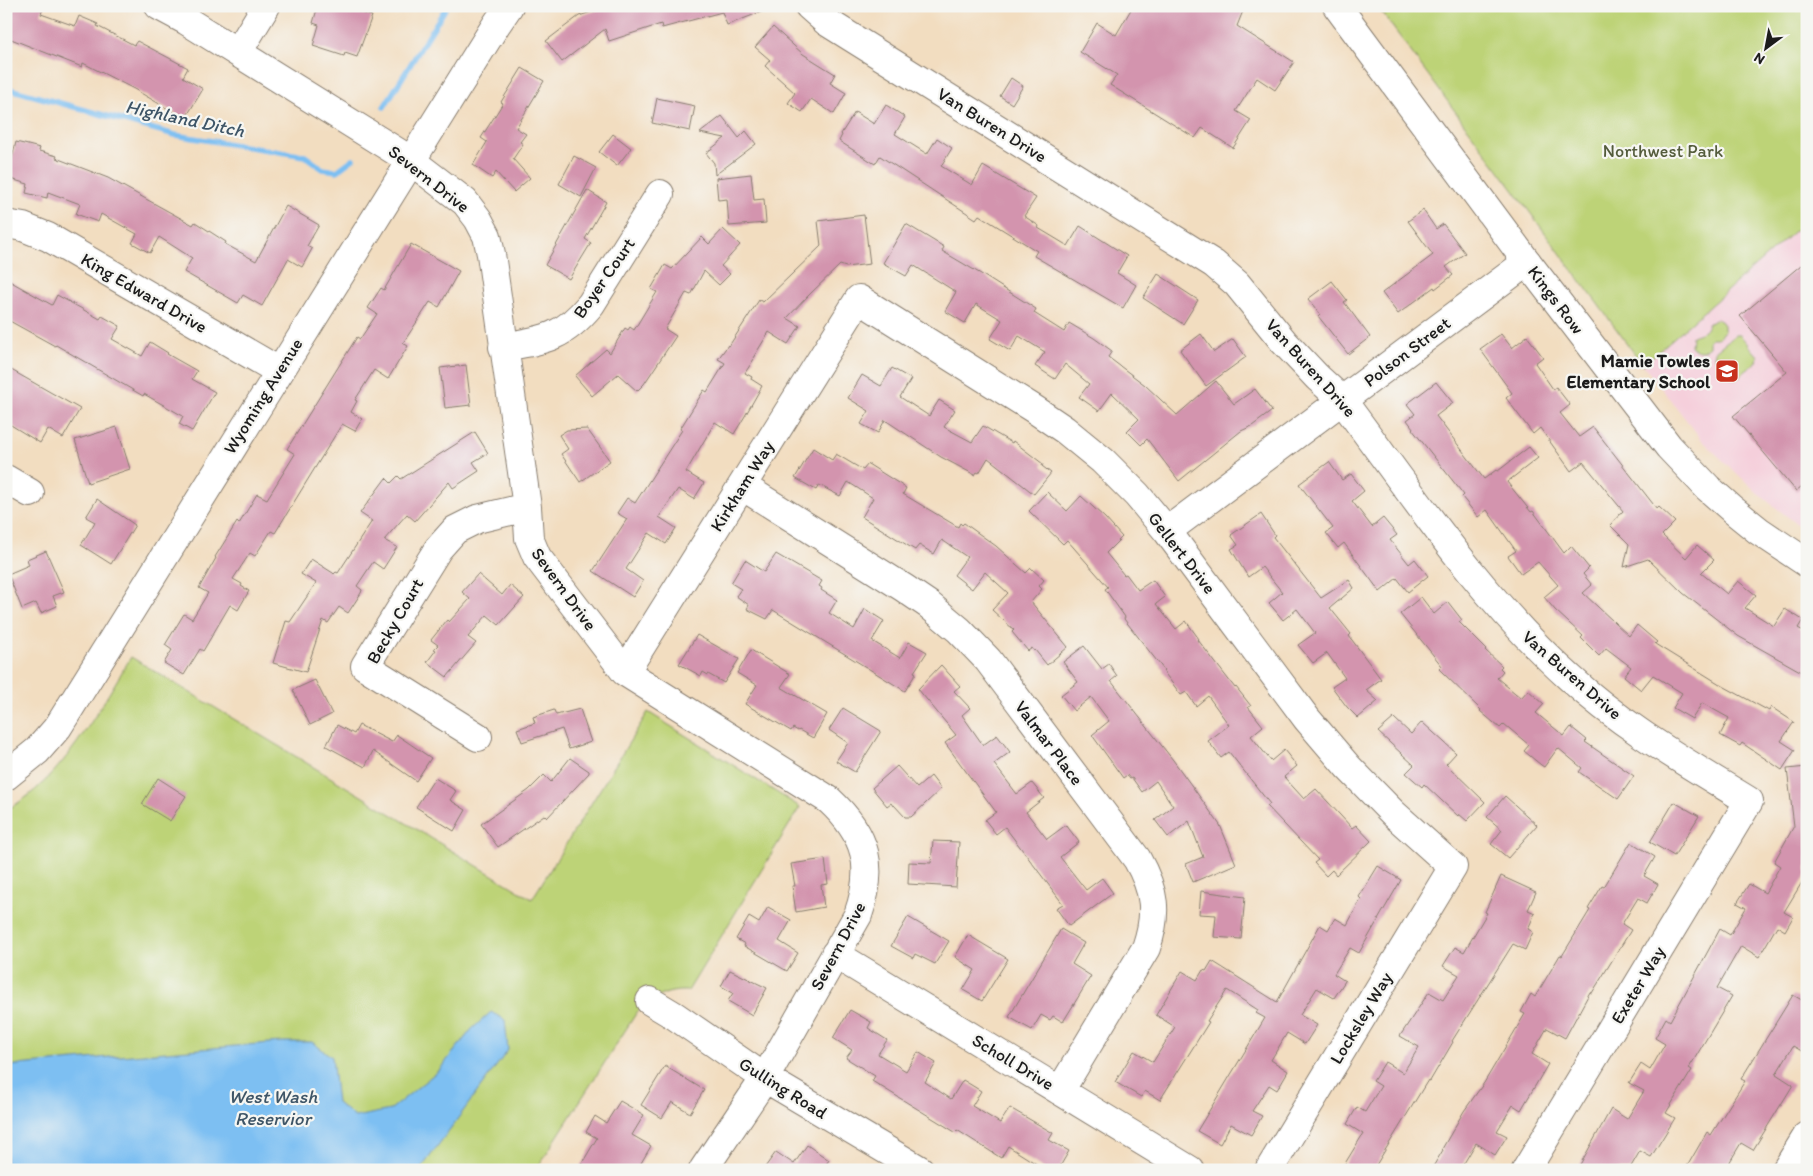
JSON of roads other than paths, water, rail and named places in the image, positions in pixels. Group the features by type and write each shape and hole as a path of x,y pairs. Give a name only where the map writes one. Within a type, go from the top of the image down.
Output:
{"street":[{"name":"Severn Drive","path":"159,6 238,52 410,160 465,202 478,218 491,254 527,507 528,538 537,556 625,672 830,800 845,814 857,833 864,853 867,872 865,894 858,915 765,1078 703,1170"},
{"path":"238,52 266,6"},
{"name":"Wyoming Avenue","path":"6,776 37,751 58,726 410,160 509,6"},
{"name":"Van Buren Drive","path":"809,6 827,22 1214,264 1237,284 1284,342 1342,400 1482,587 1524,634 1570,678 1613,714 1660,747 1750,801"},
{"name":"Kings Row","path":"1337,6 1527,262 1669,447 1708,488 1759,531 1807,563"},
{"name":"Boyer Court","path":"503,347 540,341 560,334 578,321 591,304 660,194"},
{"name":"King Edward Drive","path":"6,224 23,227 48,237 279,371"},
{"name":"Polson Street","path":"1167,531 1527,262"},
{"name":"Kirkham Way","path":"625,672 858,299"},
{"name":"Gellert Drive","path":"858,299 1034,409 1065,430 1103,461 1167,531 1307,719 1348,767 1394,814 1453,867"},
{"path":"6,479 30,493"},
{"name":"Valmar Place","path":"742,486 904,588 929,605 959,630 988,660 1137,859 1146,875 1152,892 1154,909 1152,930 1146,948 1060,1091"},
{"name":"Becky Court","path":"478,737 365,666 438,549 455,530 477,519 527,507"},
{"name":"Exeter Way","path":"1526,1170 1750,801"},
{"name":"Locksley Way","path":"1269,1170 1453,867"},
{"name":"Scholl Drive","path":"835,954 1190,1170"},
{"name":"Gulling Road","path":"650,1001 676,1016 765,1078 920,1170"},
{"path":"1786,1170 1807,1136"}],"water":[{"name":"West Wash Reservior","path":"491,1012 505,1020 508,1050 420,1170 6,1170 6,1066 281,1042 312,1042 332,1057 337,1103 355,1117 390,1110 439,1070 472,1029"}],"waterway":[{"name":"Highland Ditch","path":"384,107 447,6"},
{"name":"Highland Ditch","path":"6,88 175,135 305,156 323,169 337,171 353,159"}],"place":[{"name":"Mamie Towles Elementary School","path":"1727,371"}],"park label":[{"name":"Northwest Park","path":"1663,151"}]}
